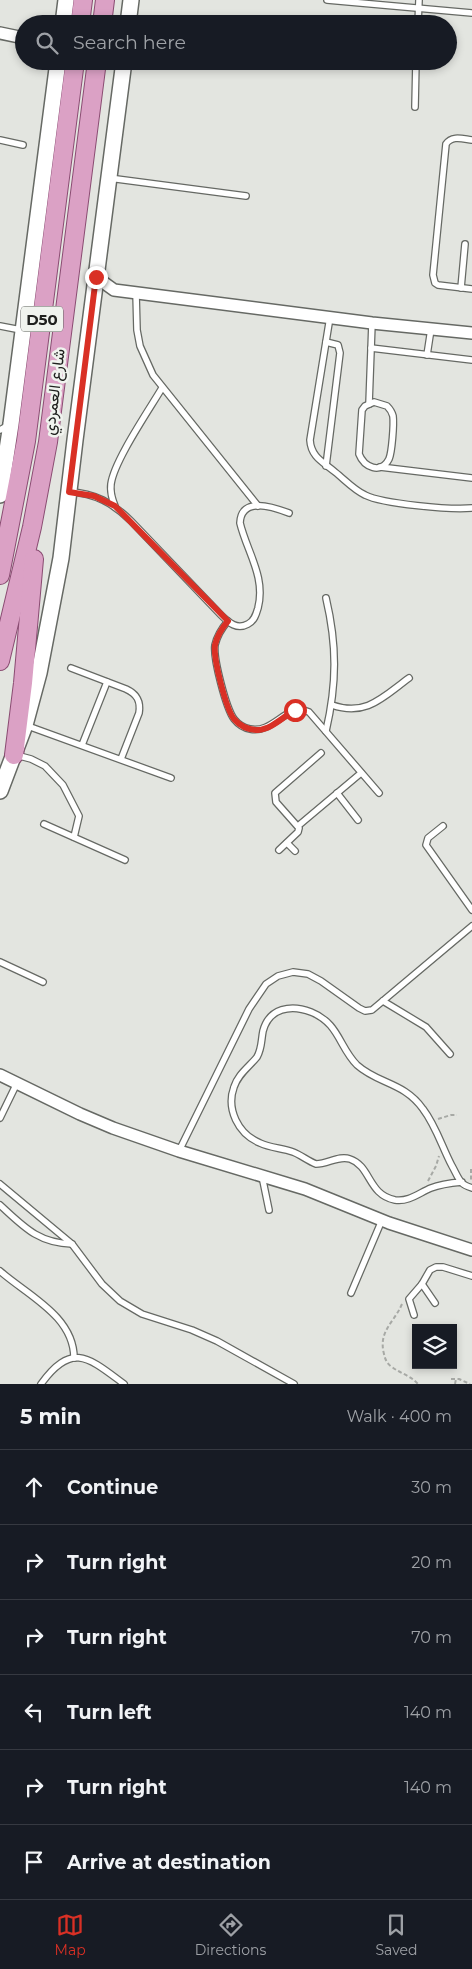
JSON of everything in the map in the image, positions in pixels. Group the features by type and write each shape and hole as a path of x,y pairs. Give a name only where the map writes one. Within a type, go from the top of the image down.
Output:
{"main road":[{"path":"81,15 82,0"},
{"path":"103,15 105,0"},
{"name":"شارع العمردي","path":"0,575 26,441 74,70"},
{"name":"شارع العمردي","path":"0,661 32,527 48,442 96,70"},
{"path":"14,755 33,580 34,553 32,527"}],"street":[{"path":"64,15 66,0"},
{"path":"129,15 131,0"},
{"path":"0,33 15,36"},
{"path":"0,494 6,427 23,330 57,70"},
{"path":"0,791 25,724 45,645 61,558 123,70"},
{"path":"96,277 114,290"},
{"path":"93,302 114,290 472,333"},
{"path":"0,1075 80,1114 179,1152 305,1190 382,1220 472,1250"}],"lane":[{"path":"327,0 472,13"},
{"path":"418,15 419,0"},
{"path":"415,107 416,70"},
{"path":"472,140 455,138 446,144 433,274 435,283 438,285 472,289"},
{"path":"0,140 23,145"},
{"path":"109,178 246,196"},
{"path":"461,288 466,244"},
{"path":"136,292 137,330 145,361 162,388 258,506"},
{"path":"330,317 310,440 313,454 360,492 380,501 472,508"},
{"path":"369,404 372,322"},
{"path":"0,326 23,330"},
{"path":"427,355 431,329"},
{"path":"326,342 338,345 340,352 326,466"},
{"path":"371,348 472,360"},
{"path":"115,506 111,494 112,477 162,388"},
{"path":"380,467 386,464 390,458 393,418 387,406 378,402 369,404 362,410 361,414 359,454 361,461 366,466 472,478"},
{"path":"69,492 94,496 115,506 235,626 244,626 251,622 256,615 260,602 259,577 240,523 241,516 244,510 250,506 289,513"},
{"path":"326,598 332,624 335,678 332,705 326,731"},
{"path":"228,621 218,637 214,656 233,718 240,725 259,730 269,727 295,710 303,709 309,712 379,793"},
{"path":"72,668 133,692 138,698 139,713 121,759"},
{"path":"332,705 354,710 366,708 409,678"},
{"path":"82,745 107,682"},
{"path":"25,724 171,778"},
{"path":"279,850 298,832 299,828 276,802 275,793 321,753"},
{"path":"14,755 38,762 56,776 79,816 74,837"},
{"path":"298,826 361,773"},
{"path":"337,793 358,820"},
{"path":"44,824 125,860"},
{"path":"443,826 428,838 426,845 472,910"},
{"path":"287,843 295,851"},
{"path":"179,1152 249,1009 266,984 278,976 293,972 308,974 365,1011 372,1010 472,926"},
{"path":"0,962 43,982"},
{"path":"383,1001 426,1027 450,1054"},
{"path":"462,1182 438,1186 414,1197 396,1200 387,1198 372,1186 362,1167 350,1159 344,1158 316,1164 298,1154 259,1143 250,1137 239,1127 233,1114 231,1100 234,1086 241,1074 259,1053 267,1021 276,1012 287,1008 300,1008 323,1018 333,1027 351,1058 358,1066 367,1073 406,1092 422,1106 433,1123 440,1141 462,1182 470,1187"},
{"path":"0,1118 17,1083"},
{"path":"262,1176 269,1210"},
{"path":"0,1184 72,1244 102,1284 120,1301 142,1314 217,1340 294,1384"},
{"path":"0,1205 31,1233 44,1240 58,1244 72,1244"},
{"path":"351,1293 382,1220"},
{"path":"414,1315 409,1299 422,1284 430,1270 436,1267 443,1267 472,1275"},
{"path":"0,1271 62,1322 70,1335 74,1358"},
{"path":"422,1284 435,1303"},
{"path":"41,1384 50,1371 63,1361 74,1358 85,1358 95,1363 124,1384"}],"path":[{"path":"433,1123 444,1116 457,1115"},
{"path":"414,1197 431,1177 436,1166 440,1141"},
{"path":"470,1187 471,1168"},
{"path":"404,1298 396,1316 383,1334 382,1345 390,1366 410,1376 418,1384"},
{"path":"451,1379 470,1384"},
{"path":"455,1384 456,1379"}],"route":[{"path":"96,277 69,492 85,493 105,500 115,506 228,621 220,631 214,656 229,710 233,718 240,725 259,730 269,727 295,710"}]}
